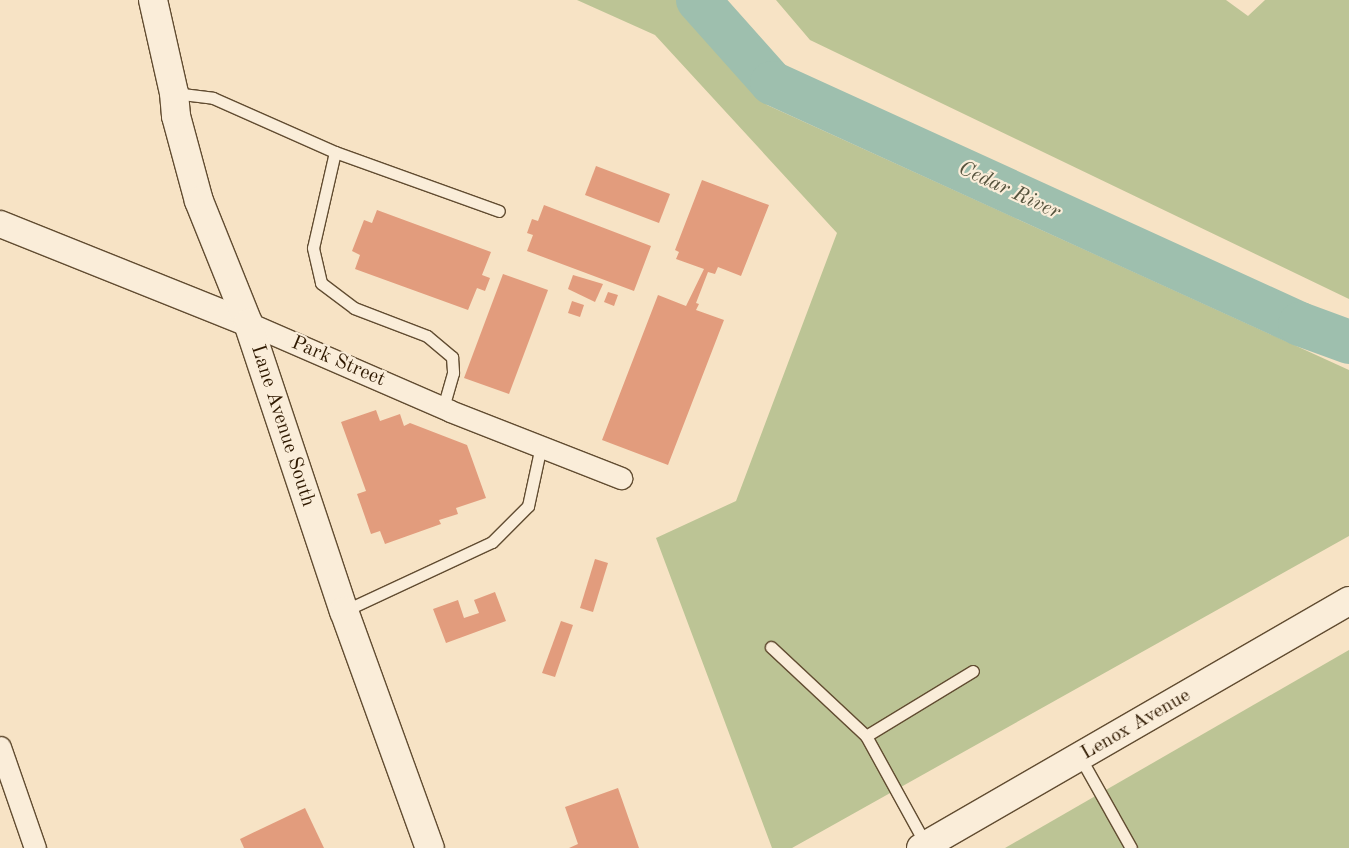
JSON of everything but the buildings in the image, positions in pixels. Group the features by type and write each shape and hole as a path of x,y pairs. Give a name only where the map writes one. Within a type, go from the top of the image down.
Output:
{"main road":[{"name":"Lane Avenue South","path":"153,0 174,93 176,116 200,201 248,323 344,611 430,848"},
{"name":"Lenox Avenue","path":"924,847 1349,601"}],"street":[{"name":"Park Street","path":"0,224 248,323 443,408 621,478"},
{"path":"0,747 35,848"}],"lane":[{"path":"174,93 213,98 335,152 499,211"},
{"path":"335,152 313,248 321,282 354,308 427,336 452,357 453,373 443,408"},
{"path":"344,611 492,542 528,506 541,446"},
{"path":"771,647 866,736 924,847"},
{"path":"866,736 973,671"},
{"path":"1080,757 1131,848"}],"green space":[{"path":"577,0 677,0 767,105 1349,370 1349,536 792,848 772,848 656,538 736,501 837,233 655,35"},
{"path":"776,0 1226,0 1248,16 1265,0 1349,0 1349,299 810,40"},
{"path":"1349,650 1349,848 1005,848"}],"waterway":[{"name":"Cedar River","path":"698,0 772,83 1300,324 1349,342"}]}
